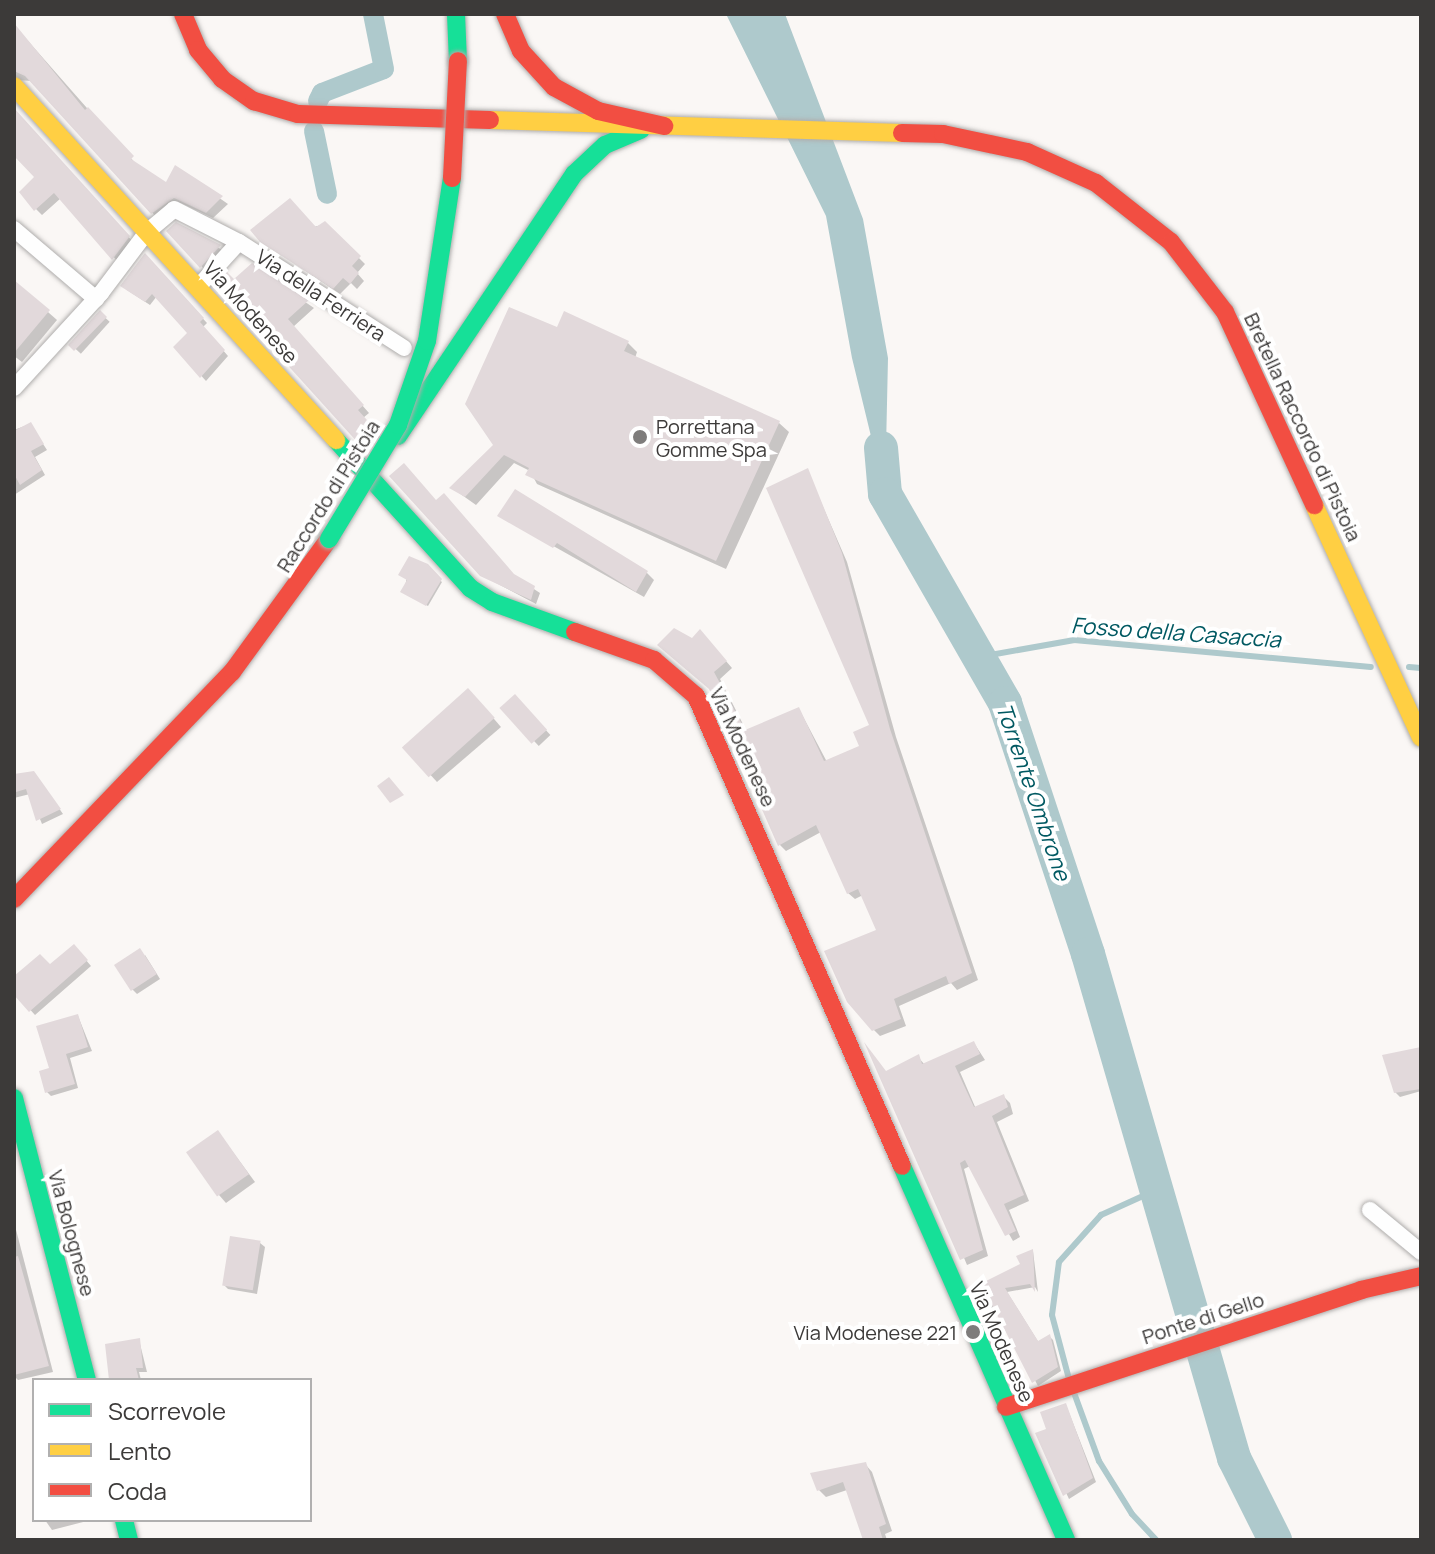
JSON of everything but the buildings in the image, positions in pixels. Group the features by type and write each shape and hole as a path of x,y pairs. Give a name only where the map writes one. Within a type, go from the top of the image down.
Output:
{"main road":[{"path":"183,14 198,50 222,79 254,101 286,112 664,126"},
{"path":"449,14 458,61"},
{"name":"Raccordo di Pistoia","path":"14,899 232,672 329,539 380,460 408,404 435,310 455,169 456,14"},
{"path":"505,14 521,51 554,87 598,111 664,126"},
{"name":"Via Modenese","path":"14,86 199,286 470,588 492,602 654,660 696,696 1066,1540"},
{"path":"380,460 567,183 596,152 630,133 664,126"},
{"name":"Bretella Raccordo di Pistoia","path":"664,126 909,132 972,137 1063,165 1124,201 1197,269 1250,356 1415,709 1421,738"},
{"name":"Via Bolognese","path":"16,1107 86,1378"},
{"name":"Ponte di Gello","path":"1006,1407 1361,1290 1421,1276"}],"street":[{"name":"Via della Ferriera","path":"147,232 178,208 239,242 404,348"},
{"path":"14,229 96,299"},
{"path":"14,388 96,299 147,232"},
{"name":"Via della Ferriera","path":"199,286 239,242"},
{"path":"1370,1210 1421,1252"}],"water":[{"path":"726,14 785,14 863,219 888,358 885,494 852,358 826,216"}],"waterway":[{"path":"318,101 322,93 384,69 373,14"},
{"path":"314,131 327,194"},
{"name":"Torrente Ombrone","path":"881,448 885,494 1005,703 1088,954 1234,1458 1275,1540"},
{"name":"Fosso della Casaccia","path":"979,657 1074,640 1371,667"},
{"name":"Fosso della Casaccia","path":"1409,667 1421,668"},
{"path":"1069,1379 1052,1315 1059,1262 1101,1215 1156,1190"},
{"path":"1073,1390 1099,1461 1132,1514 1156,1540"}],"traffic: fast":[{"path":"456,14 458,61"},
{"path":"398,436 574,174 605,145 641,130"},
{"path":"329,539 398,425 427,341 452,178"},
{"path":"336,440 470,588 492,602 575,632"},
{"path":"14,1098 86,1378"},
{"path":"902,1166 1066,1540"},
{"path":"124,1522 129,1540"}],"traffic: slow":[{"path":"14,86 336,440"},
{"path":"490,120 902,133"},
{"path":"1314,505 1421,738"}],"traffic: jam":[{"path":"183,14 198,50 222,79 254,101 298,114 490,120"},
{"path":"505,14 521,51 554,87 598,111 664,126"},
{"path":"452,178 458,61"},
{"path":"902,133 943,134 1027,152 1096,183 1171,242 1225,312 1314,505"},
{"path":"14,899 232,672 329,539"},
{"path":"575,632 654,660 696,696 902,1166"},
{"path":"1006,1407 1361,1290 1421,1276"}],"place":[{"name":"Porrettana Gomme Spa","path":"640,437"},
{"name":"Via Modenese 221","path":"973,1332"}]}
